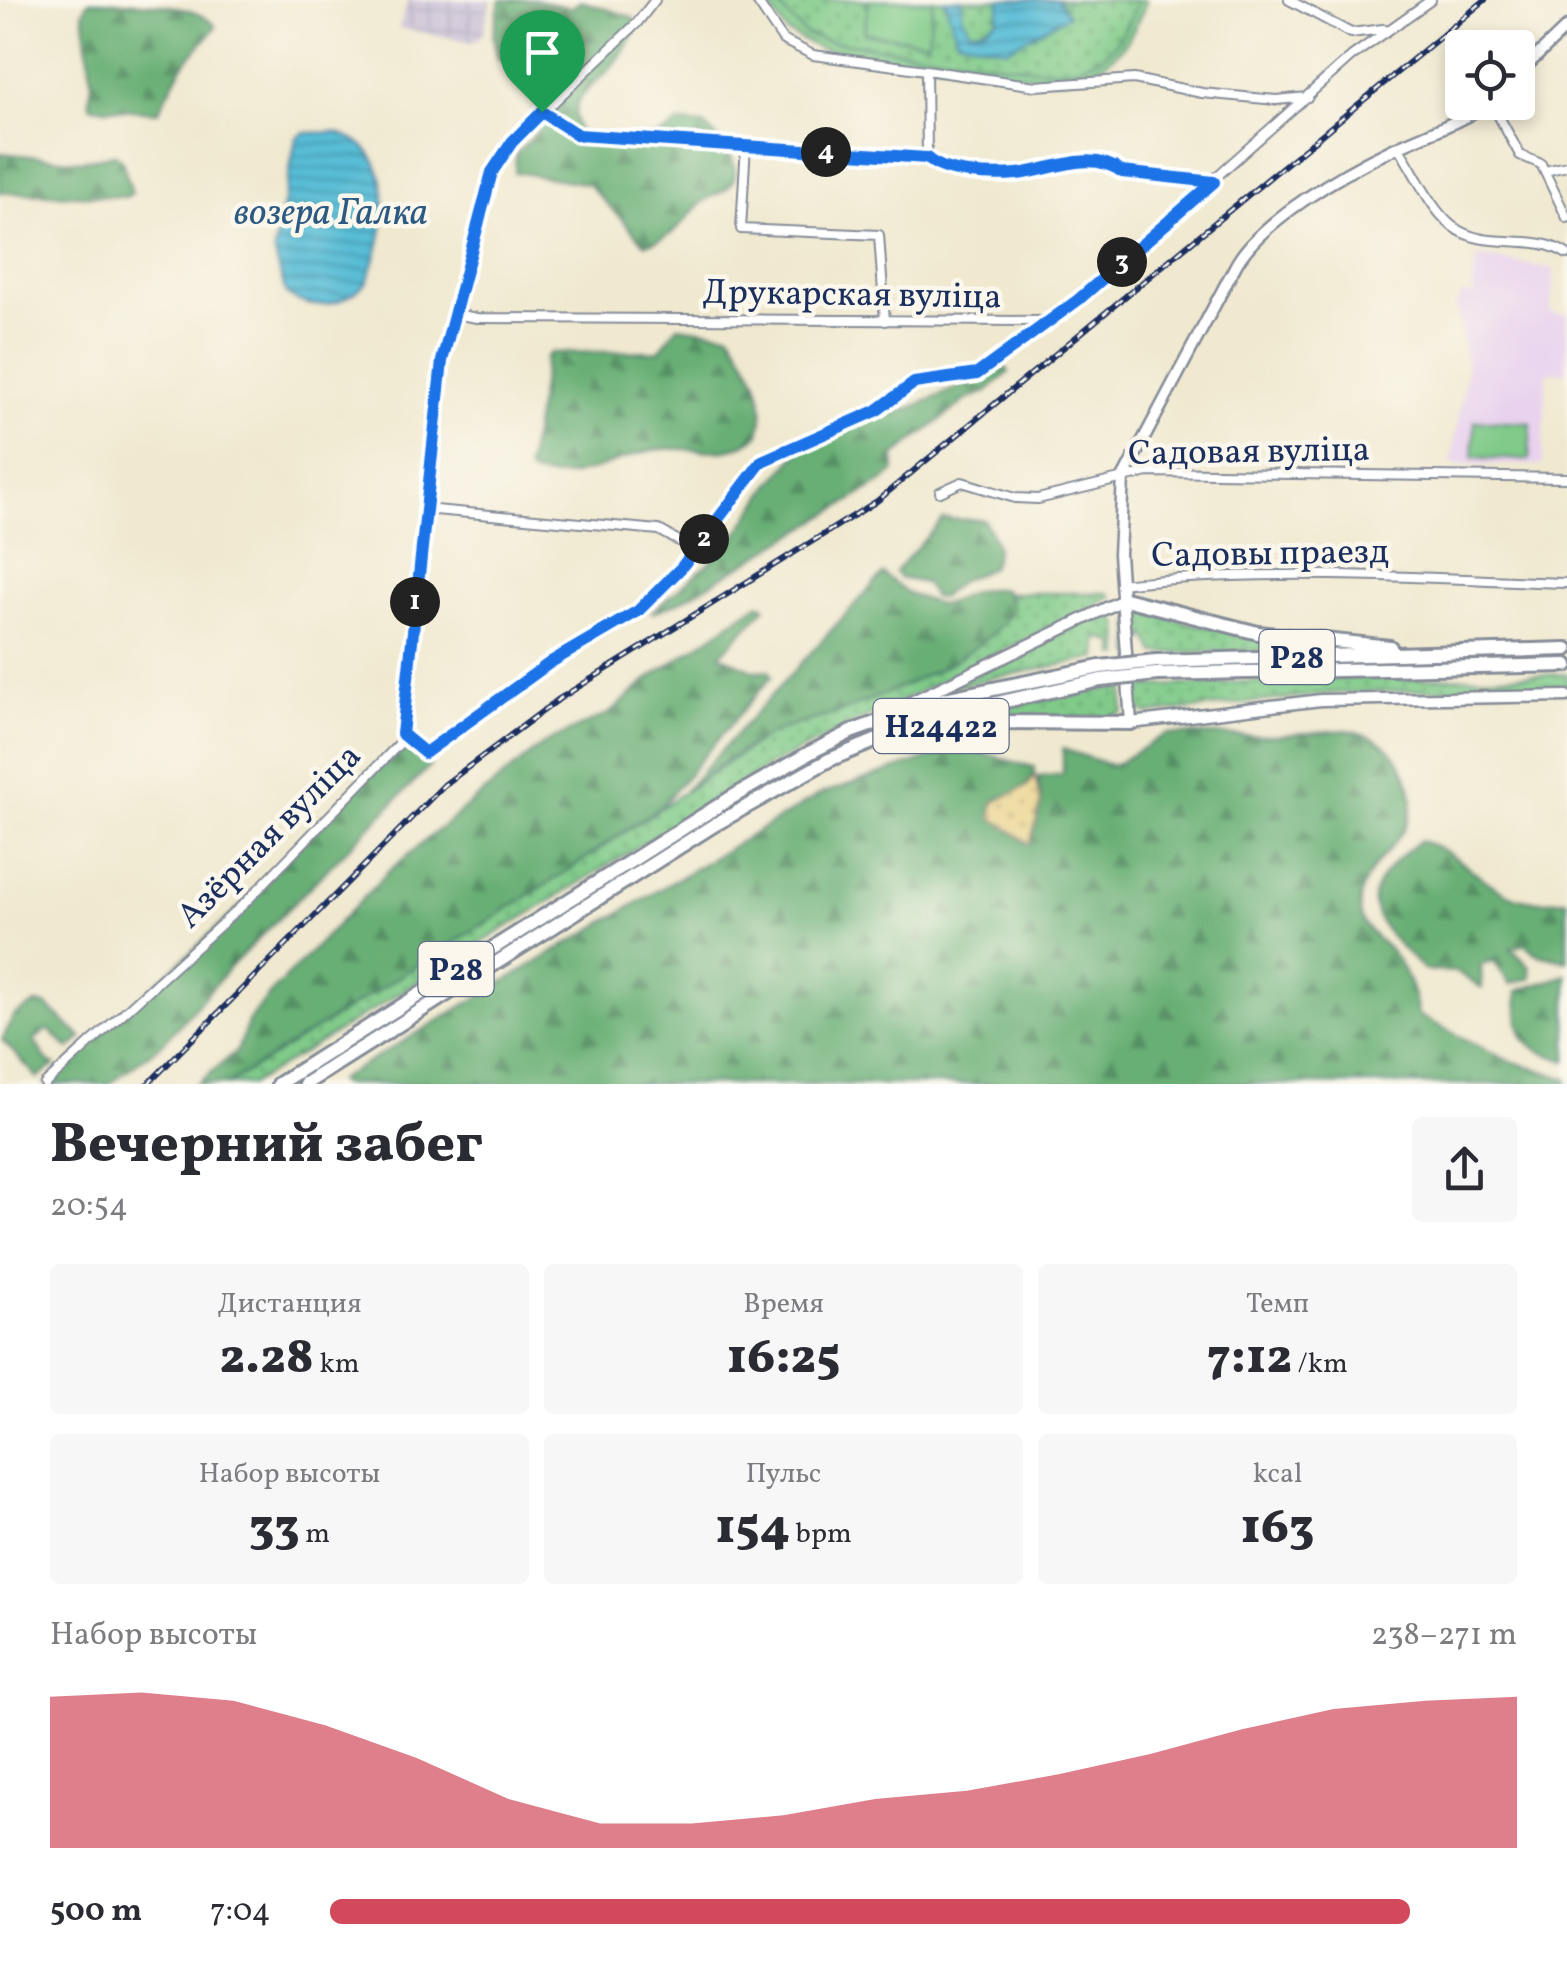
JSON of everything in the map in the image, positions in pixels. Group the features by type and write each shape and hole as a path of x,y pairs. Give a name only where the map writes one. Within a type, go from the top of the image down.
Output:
{"highway":[{"path":"1126,599 1258,633 1437,652"},
{"name":"Р28","path":"278,1084 729,798 854,731 982,689 1100,674 1437,652 1563,649"},
{"name":"Р28","path":"1156,668 1567,664"},
{"name":"Р28","path":"305,1084 714,825 829,760 933,717 1100,674"},
{"name":"Н24422","path":"829,760 938,726 996,722 1131,723"}],"street":[{"name":"Азёрная вуліца","path":"44,1084 246,902 392,752 402,734 442,361 492,172 512,142 637,24 655,0"},
{"path":"756,0 783,40 837,62 1036,86 1134,79 1202,93 1276,100 1309,97"},
{"path":"1290,0 1351,34 1388,28"},
{"name":"Друкарская вуліца","path":"454,314 478,318 1047,321 1078,300 1388,28 1431,0"},
{"path":"1535,58 1567,27"},
{"path":"926,70 927,158"},
{"path":"542,112 578,135 927,158 942,168 1016,174 1079,161 1114,166 1122,172 1214,182"},
{"path":"1131,723 1126,599 1120,584 1123,478 1252,242 1275,222 1398,147 1460,120"},
{"path":"1500,120 1520,155 1536,161 1545,171 1567,218"},
{"path":"746,144 742,230 879,235 885,321"},
{"path":"1398,147 1442,216 1458,230 1478,237 1543,243 1567,254"},
{"path":"1545,171 1567,166"},
{"path":"402,734 421,751 431,752 551,662 638,611 695,550 762,461 876,411 914,383 977,374 1047,321"},
{"name":"Садовая вуліца","path":"940,492 962,482 1015,498 1038,500 1148,472 1567,478"},
{"path":"424,508 659,530 695,550"},
{"name":"Садовы праезд","path":"1120,584 1192,576 1567,583"},
{"name":"Н24422","path":"854,731 1126,599"},
{"name":"Н24422","path":"1131,723 1321,700 1567,696"}],"shaded area":[{"path":"408,0 491,0 483,35 473,42 399,28"},
{"path":"1477,257 1554,269 1550,313 1567,315 1567,372 1547,372 1542,465 1451,464 1467,367 1456,305 1461,295 1477,295 1473,289"}],"green space":[{"path":"500,0 536,0 571,8 581,1 632,17 637,23 624,50 580,99 575,114 580,134 645,138 668,131 678,123 704,125 730,155 733,181 702,202 670,234 645,244 588,184 515,172 516,154 539,130 539,101 546,83 498,58 493,36"},
{"path":"764,0 773,0 806,35 827,41 1050,70 1082,65 1106,52 1124,31 1136,0 1146,0 1132,32 1114,56 1088,72 1054,79 821,49 788,33"},
{"path":"773,0 1136,0 1124,31 1106,52 1082,65 1049,70 827,41 806,35"},
{"path":"869,0 933,0 928,42 864,33"},
{"path":"89,1 176,7 206,18 216,27 183,65 158,112 92,107 83,12"},
{"path":"0,153 81,161 115,154 122,161 132,193 126,197 0,192"},
{"path":"678,326 730,333 760,393 759,434 734,448 653,450 578,474 530,473 527,469 546,357 551,353 659,351"},
{"path":"1005,367 1009,372 986,392 966,400 894,456 895,471 884,481 679,602 651,613 729,546 770,485 817,431 856,418 911,408"},
{"path":"1475,421 1531,423 1529,460 1473,457"},
{"path":"943,519 984,520 996,549 991,568 961,580 940,598 933,597 925,583 900,578 895,572"},
{"path":"883,574 907,593 939,605 994,589 1004,590 1012,608 983,641 937,670 843,711 769,735 685,790"},
{"path":"1007,593 1108,593 1112,597 771,765 252,1084 228,1084 564,873 767,736 1012,599"},
{"path":"760,603 766,607 720,655 755,671 769,670 772,676 661,806 564,873 228,1084 197,1084 237,1051 249,1020 270,994 391,869 543,744 610,713 650,678"},
{"path":"1145,610 1193,624 1341,649 1155,653 1146,634 1138,653 1131,654 1131,621"},
{"path":"1106,612 1119,623 1121,655 1116,655 1115,643 1098,637 1097,658 932,694"},
{"path":"1567,674 1567,687 1562,690 1559,686 1336,693 1148,714 1134,706 1133,687 1395,675 1399,679"},
{"path":"1124,688 1123,712 1110,719 986,717 941,721 1086,690"},
{"path":"1346,730 1384,745 1401,765 1411,790 1411,810 1404,828 1370,874 1362,891 1360,910 1368,928 1401,967 1418,1015 1505,1059 1567,1079 1567,1084 341,1084 338,1080 821,794 938,755 945,747 1034,767 1027,785 994,801 991,816 1030,844 1041,804 1038,777 1063,774 1063,749 1113,766 1166,734 1267,736"},
{"path":"403,749 428,760 430,766 233,964 163,1043 109,1084 45,1084 246,902 345,797"},
{"path":"1419,841 1447,853 1512,896 1532,901 1567,900 1567,961 1535,953 1525,944 1511,948 1530,967 1531,978 1510,984 1493,960 1481,965 1482,988 1457,972 1424,970 1390,935 1374,906 1382,877"},
{"path":"1567,975 1567,1061 1524,1039 1517,991"},
{"path":"35,1004 46,1005 82,1038 69,1049 48,1029 34,1040 47,1061 55,1065 38,1078 2,1040 14,1016"}],"sand":[{"path":"1035,776 1041,804 1030,844 991,817 994,802 1027,786"}],"water":[{"path":"945,0 962,0 962,15 971,31 998,19 1000,0 1057,0 1068,15 1007,49 957,39"},
{"name":"возера Галка","path":"335,132 356,141 371,155 380,173 384,194 380,239 367,282 338,301 307,304 286,294 274,251 296,138 304,133"}],"railway":[{"path":"148,1084 444,785 559,699 877,501 1485,0"}],"route":[{"path":"542,112 578,135 927,158 942,168 1016,174 1079,161 1114,166 1122,172 1214,182 1078,300 977,374 914,383 876,411 762,461 681,568 638,611 551,662 425,753 402,734 442,361 492,172 512,142 542,112"}]}
